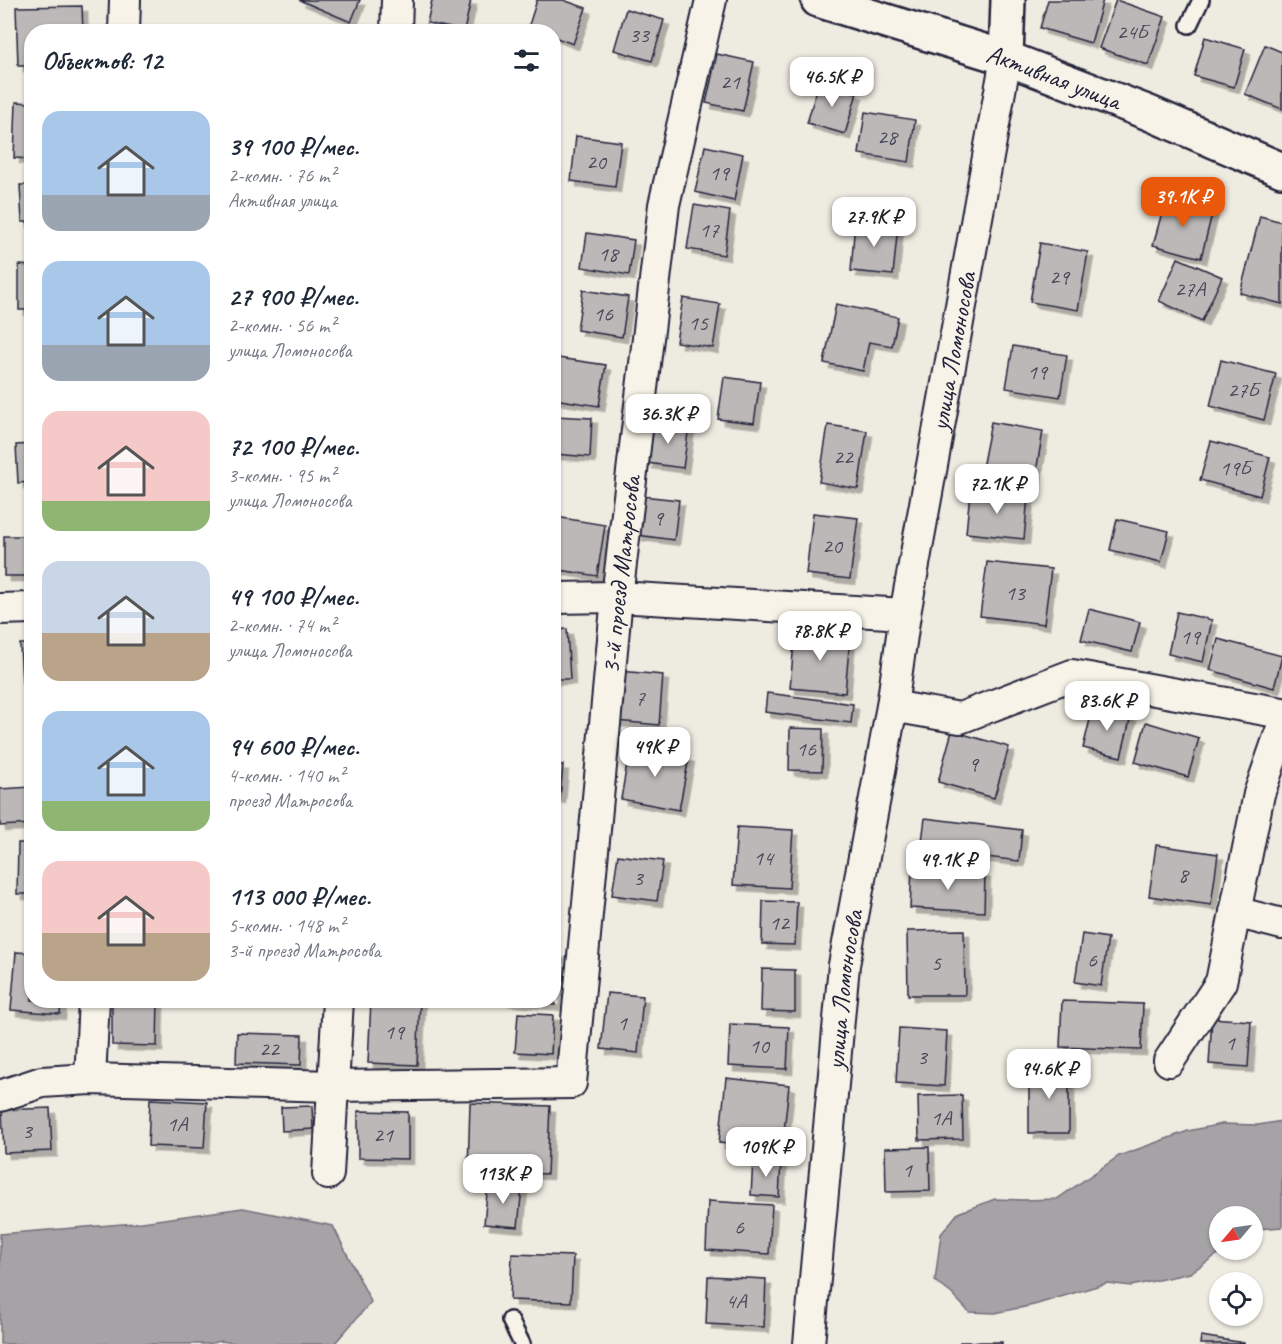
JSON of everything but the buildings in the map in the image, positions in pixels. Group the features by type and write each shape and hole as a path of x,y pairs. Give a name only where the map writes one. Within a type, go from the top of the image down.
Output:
{"main road":[{"name":"Активная улица","path":"818,0 1006,58 1149,113 1282,170"},
{"name":"улица Ломоносова","path":"1006,58 1008,0"}],"street":[{"path":"124,24 125,0"},
{"path":"396,24 397,0"},
{"name":"3-й проезд Матросова","path":"332,1086 571,1083 616,597 664,205 711,0"},
{"name":"улица Ломоносова","path":"809,1344 844,965 1006,58"},
{"path":"561,598 616,597 905,614"},
{"path":"0,609 24,608"},
{"path":"892,706 960,718 1072,675 1282,713"},
{"path":"1169,1061 1221,982 1258,795 1282,728"},
{"path":"1235,912 1282,924"},
{"path":"90,1079 94,1008"},
{"path":"328,1174 337,1008"},
{"path":"0,1096 42,1082 90,1079 332,1086"}],"lane":[{"path":"1189,25 1200,0"},
{"path":"510,1320 522,1344"}],"shaded area":[{"path":"1282,1121 1282,1227 1263,1229 1263,1206 1209,1206 1209,1260 1190,1273 1131,1286 1107,1283 1034,1305 995,1313 969,1312 952,1294 935,1281 941,1234 958,1213 995,1199 1057,1199 1119,1156 1188,1131 1222,1124 1258,1125"},
{"path":"243,1208 333,1226 371,1302 334,1344 242,1344 220,1341 209,1344 0,1344 0,1234 135,1223"}]}
